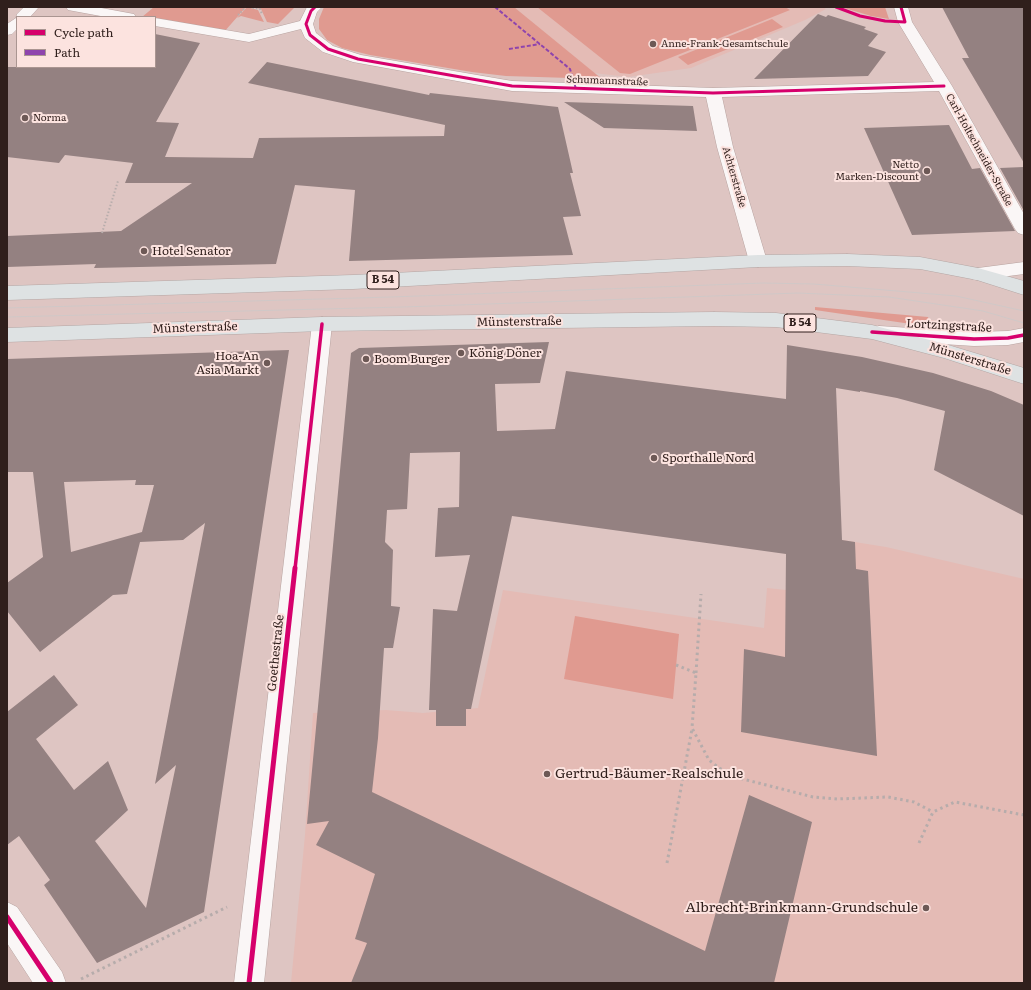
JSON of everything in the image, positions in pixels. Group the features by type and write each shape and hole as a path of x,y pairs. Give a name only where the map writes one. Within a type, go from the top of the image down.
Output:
{"main road":[{"name":"B 54","path":"7,292 353,282 758,260 847,260 920,263 978,274 1024,288"},
{"name":"Münsterstraße","path":"7,335 322,324 714,319 776,320 872,332 944,351 1024,376"}],"street":[{"path":"23,16 32,7"},
{"path":"73,7 129,13"},
{"path":"156,22 249,38 306,24 311,11 315,7"},
{"name":"Carl-Holtschneider-Straße","path":"901,7 905,22 944,86 1024,229"},
{"path":"7,31 16,23"},
{"name":"Schumannstraße","path":"306,24 310,35 328,49 358,59 512,86 713,92 944,86"},
{"name":"Achterstraße","path":"713,92 725,147 758,260"},
{"path":"978,274 1024,268"},
{"name":"Goethestraße","path":"249,983 322,324"},
{"name":"Lortzingstraße","path":"872,332 974,339 1008,338 1024,335"},
{"path":"7,917 51,983"}],"path":[{"path":"836,7 860,16 885,21 905,22"},
{"path":"102,233 118,181"},
{"path":"667,863 692,728 702,594"},
{"path":"676,665 696,673"},
{"path":"692,728 709,760 719,768 739,778 812,797 837,799 888,797 914,802 933,812"},
{"path":"919,844 933,812 955,802 1024,815"},
{"path":"73,983 260,891"}],"shaded area":[{"path":"154,7 246,7 224,32 156,20 156,16 143,16"},
{"path":"247,7 258,10 264,22 241,16 237,18"},
{"path":"253,7 295,7 278,24 267,22 261,9"},
{"path":"324,7 514,7 602,79 506,76 472,72 370,55 342,48 327,40 319,29 319,19"},
{"name":"Anne-Frank-Gesamtschule","path":"514,7 823,7 826,9 805,20 691,68 628,77 594,73"},
{"name":"Anne-Frank-Gesamtschule","path":"537,7 785,7 790,10 630,74 620,73"},
{"path":"841,7 885,7 889,19 871,16"},
{"path":"772,19 783,27 688,65 678,57"},
{"path":"815,307 928,317 929,320 983,328 956,329 918,325 815,310"},
{"path":"792,532 886,547 1024,579 1024,983 291,983 305,835 313,713 386,710 423,713 478,708 503,590 764,628 767,588 786,590 786,557 791,558"},
{"path":"575,616 679,634 673,699 564,679"}],"building":[{"path":"942,7 1024,7 1024,163 962,58 969,58"},
{"path":"818,14 826,17 828,15 866,27 864,29 878,34 868,46 886,52 868,76 754,79"},
{"path":"156,34 200,43 156,122 179,123 165,157 253,158 259,138 444,136 445,125 248,83 267,62 429,95 430,93 558,107 573,173 570,173 581,216 563,217 573,255 349,261 355,190 295,185 276,264 94,268 96,264 7,267 7,236 121,231 192,183 125,183 133,163 65,155 59,163 7,157 7,67 156,68"},
{"path":"564,102 693,106 697,131 604,128"},
{"path":"949,125 972,169 980,168 1015,231 912,235 864,128"},
{"path":"1024,167 1024,211 1000,168"},
{"path":"549,342 540,383 495,384 497,431 555,429 566,371 786,399 787,345 862,357 933,373 991,391 1024,405 1024,516 934,470 945,411 897,398 836,388 842,540 855,542 856,569 868,571 877,756 741,732 744,649 785,657 786,554 512,516 471,709 466,709 466,726 436,726 436,710 429,710 433,609 457,611 470,555 435,557 438,508 459,507 460,452 410,453 407,509 387,510 385,542 393,550 391,606 400,607 393,648 384,648 378,738 372,792 705,951 749,795 812,822 774,983 351,983 367,943 355,939 375,874 316,845 329,821 307,824 351,353 359,348"},
{"path":"289,350 204,912 97,963 44,885 50,880 19,836 7,845 7,712 54,675 78,705 36,739 74,790 108,761 128,810 95,841 146,908 176,765 155,784 205,523 183,540 140,542 127,594 113,595 40,652 7,611 7,583 43,557 33,472 7,472 7,359","holes":["136,480 135,485 154,485 142,532 71,552 64,482"]}],"tram line":[{"path":"7,308 391,297 763,283 814,284 956,296 1024,311"},
{"path":"7,317 403,307 798,293 889,297 983,311 1024,323"}],"marked path":[{"path":"495,7 570,69 576,89"},
{"path":"509,49 540,44"}],"cycle path":[{"path":"315,7 311,11 306,24 310,35 328,49 358,59 512,86 713,93 944,86"},
{"path":"836,7 860,16 885,21 905,22 901,7"},
{"path":"249,983 322,324"},
{"path":"872,332 974,339 1008,338 1024,335"},
{"path":"7,917 51,983"}],"place":[{"name":"Anne-Frank-Gesamtschule","path":"653,44"},
{"name":"Norma","path":"25,118"},
{"name":"Netto Marken-Discount","path":"927,171"},
{"name":"Hotel Senator","path":"144,251"},
{"name":"König Döner","path":"461,353"},
{"name":"Boom Burger","path":"366,359"},
{"name":"Hoa-An Asia Markt","path":"267,363"},
{"name":"Sporthalle Nord","path":"654,458"},
{"name":"Gertrud-Bäumer-Realschule","path":"547,774"},
{"name":"Albrecht-Brinkmann-Grundschule","path":"926,908"}]}
